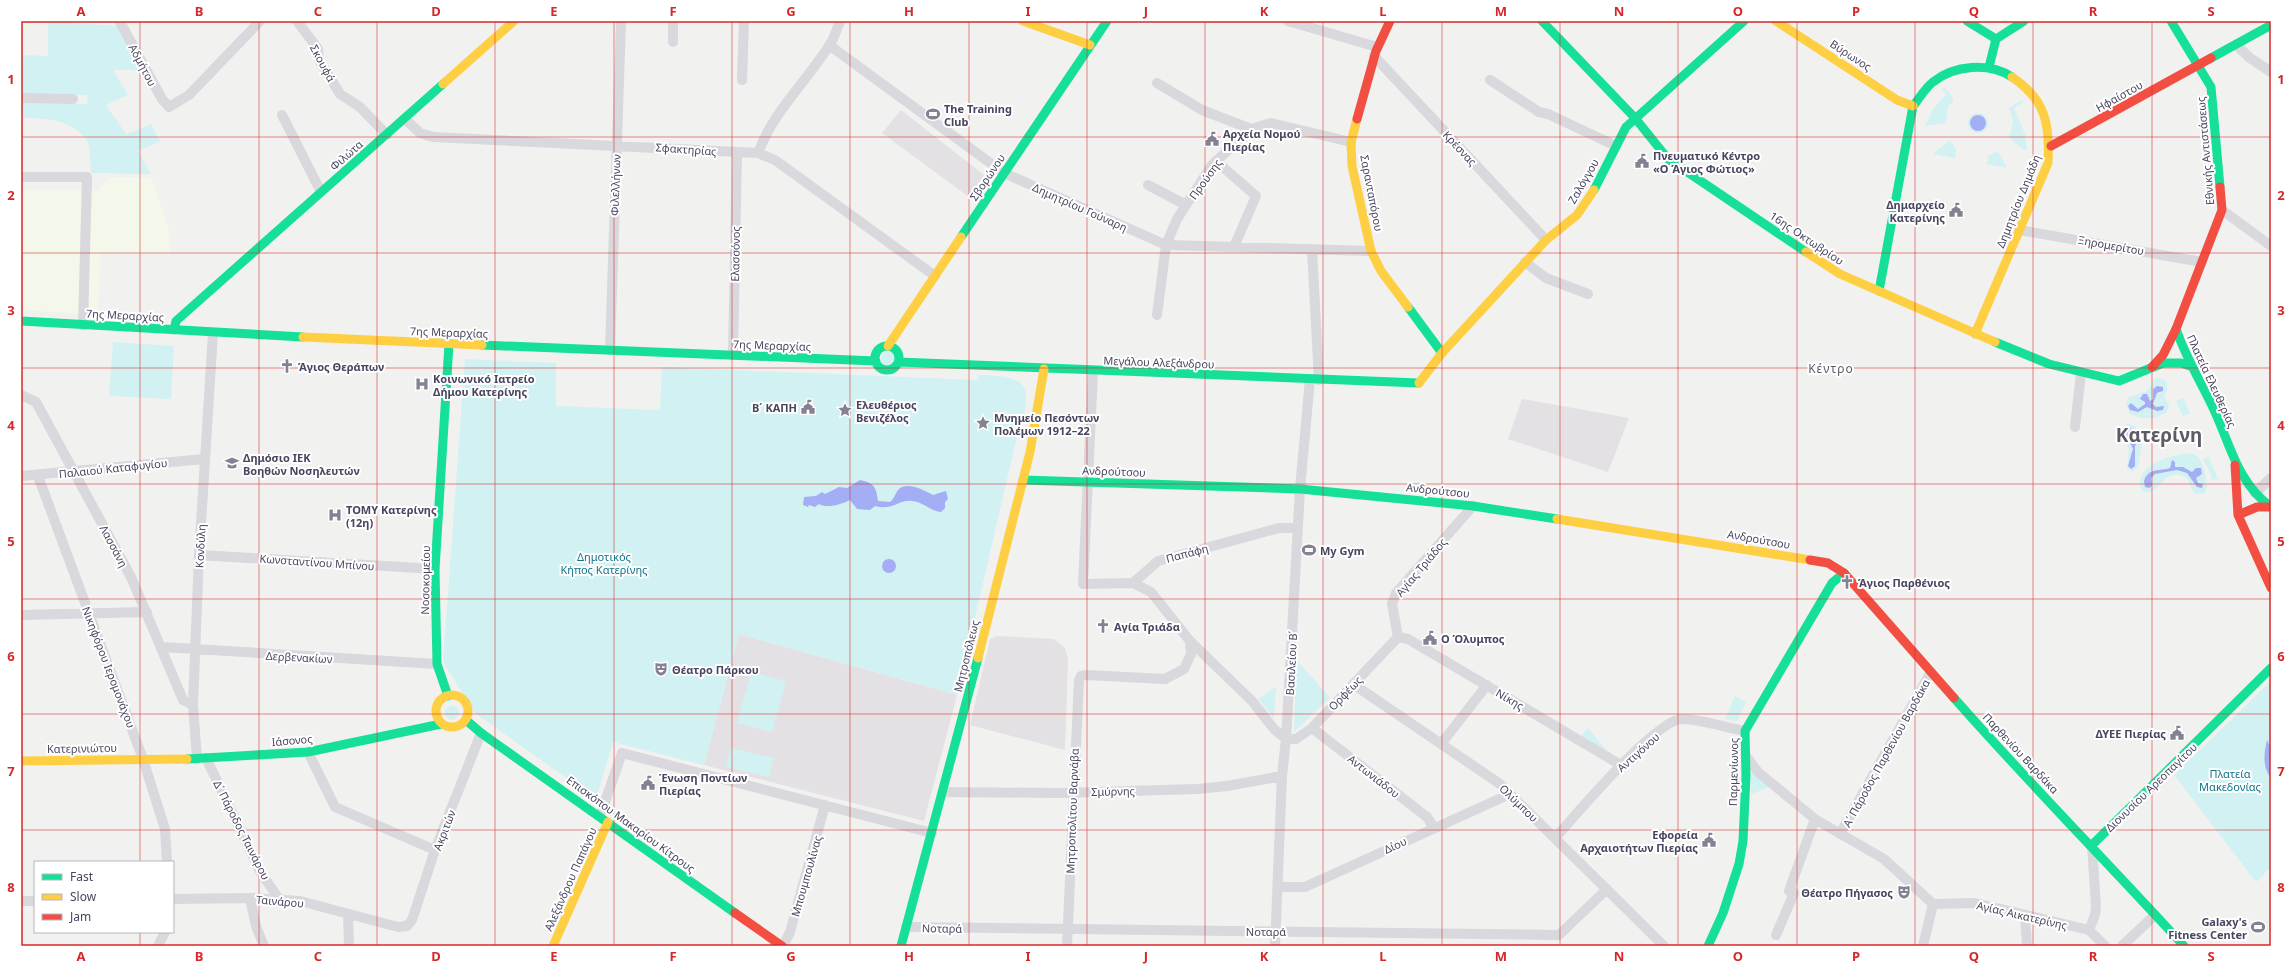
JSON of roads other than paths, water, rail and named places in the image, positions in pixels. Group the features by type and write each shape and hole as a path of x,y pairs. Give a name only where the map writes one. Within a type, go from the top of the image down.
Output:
{"street":[{"name":"Αδμήτου","path":"120,22 162,99 169,107 189,95 260,21"},
{"name":"Σκουφά","path":"297,21 318,49 319,60 340,94 360,107 386,135"},
{"name":"Φιλώτα","path":"174,330 174,322 514,21"},
{"name":"Φιλελλήνων","path":"610,349 621,21"},
{"path":"673,21 673,42"},
{"path":"742,80 744,21"},
{"path":"758,153 764,136 782,107 829,45 840,21"},
{"path":"1023,21 1090,45"},
{"name":"Σβορώνου","path":"888,346 1107,21"},
{"path":"1288,21 1376,52"},
{"name":"Σαρανταπόρου","path":"1390,21 1376,52 1351,142 1352,166 1371,251 1380,271 1442,353"},
{"name":"16ης Οκτωβρίου","path":"1542,21 1635,118 1668,159 1840,274 1975,334 2049,364 2119,381 2152,368"},
{"name":"Ζαλόγγου","path":"1418,383 1442,353 1546,240 1577,215 1588,201 1626,127 1744,21"},
{"name":"Βύρωνος","path":"1776,21 1897,100 1913,106"},
{"path":"1967,21 1996,38"},
{"path":"1989,67 1996,38 2024,21"},
{"name":"Εθνικής Αντιστάσεως","path":"2152,368 2163,356 2176,329 2222,210 2211,87 2171,21"},
{"name":"Ηφαίστου","path":"2051,146 2271,25"},
{"name":"Δημητρίου Γούναρη","path":"829,45 1004,173 1166,245 1371,251"},
{"path":"2211,87 2214,70 2232,47 2271,72"},
{"name":"Κρέσνας","path":"1376,52 1546,240"},
{"name":"Δημητρίου Δημάδη","path":"1879,291 1913,106 1922,91 1940,76 1961,68 1989,67 2008,74 2030,90 2046,117 2051,146 2048,163 1975,334"},
{"path":"1490,80 1539,112 1548,114 1616,146"},
{"path":"1157,83 1202,110 1251,129"},
{"path":"21,98 73,99"},
{"path":"282,116 321,192"},
{"name":"Σφακτηρίας","path":"405,118 420,133 433,137 758,153 775,160 935,276"},
{"name":"Προύσης","path":"1157,315 1166,245 1177,219 1216,161 1251,129 1271,122 1351,142"},
{"name":"Ελασσόνος","path":"733,355 737,153"},
{"path":"1216,161 1256,196 1234,247"},
{"path":"21,176 87,177 83,325"},
{"path":"1148,185 1186,205"},
{"path":"2222,210 2271,246"},
{"name":"Ξηρομερίτου","path":"2019,230 2202,262"},
{"name":"Βασιλείου Β΄","path":"1275,946 1279,887 1282,776 1286,739 1300,489 1314,380 1312,250"},
{"path":"1526,262 1546,278 1588,294"},
{"path":"191,332 193,306"},
{"name":"7ης Μεραρχίας","path":"21,321 191,332 876,361"},
{"name":"Πλατεία Ελευθερίας","path":"2176,329 2190,366 2215,412 2235,464 2255,493 2270,507"},
{"name":"Κονδύλη","path":"202,759 192,705 204,459 213,333"},
{"name":"Νοσοκομείου","path":"448,696 437,664 435,569 449,344"},
{"path":"888,346 897,351 899,362 894,368 887,370 880,367 876,361 878,350 888,346"},
{"name":"Μεγάλου Αλεξάνδρου","path":"899,362 1093,372 1418,383"},
{"path":"2152,368 2163,363 2173,362 2190,366"},
{"name":"Μητροπόλεως","path":"901,946 943,792 1023,480 1041,401 1044,369"},
{"path":"1093,372 1083,584 1133,583 1151,592 1190,641 1252,701 1274,729 1286,739"},
{"path":"2075,427 2081,373"},
{"name":"Λασσάνη","path":"21,395 36,402 75,472 131,577 162,647 183,700 192,705"},
{"name":"Παλαιού Καταφυγίου","path":"21,476 38,476 204,459"},
{"name":"Πλατεία Ελευθερίας","path":"2235,464 2238,515 2250,548 2271,588"},
{"name":"Νικηφόρου Ιερομονάχου","path":"38,476 143,759 165,829 167,861"},
{"path":"2255,493 2271,478"},
{"name":"Ανδρούτσου","path":"1023,480 1300,489 1474,506 1665,535 1828,563 1844,574"},
{"name":"Αγίας Τριάδος","path":"1398,637 1392,604 1396,593 1474,506"},
{"path":"2238,515 2257,507 2270,507"},
{"name":"Παπάφη","path":"1133,583 1158,561 1280,528 1298,528"},
{"name":"Κωνσταντίνου Μπίνου","path":"199,555 435,569"},
{"name":"Παρθενίου Βαρδάκα","path":"1844,574 2008,759 2092,845 2184,946"},
{"name":"Παρμενίωνος","path":"1708,946 1722,913 1739,864 1743,841 1746,755 1745,731 1832,583 1844,574"},
{"path":"21,615 146,612"},
{"name":"Ορφέως","path":"1286,739 1296,740 1312,728 1398,637"},
{"name":"Νίκης","path":"1398,637 1408,639 1621,765"},
{"name":"Μητροπολίτου Βαρνάβα","path":"1067,946 1072,793 1078,680 1081,676 1165,679 1184,669 1191,654 1190,641"},
{"name":"Δερβενακίων","path":"162,647 195,651 437,664"},
{"name":"Διονυσίου Αρεοπαγίτου","path":"2092,845 2271,668"},
{"name":"Α΄ Πάροδος Παρθενίου Βαρδάκα","path":"1840,834 1931,672"},
{"name":"Ολύμπου","path":"1353,684 1500,784 1664,946"},
{"path":"1441,744 1487,685"},
{"path":"453,695 464,699 469,709 466,720 458,727 452,728 441,724 436,710 439,701 453,695"},
{"name":"Αντιγόνου","path":"1555,838 1621,765 1668,724 1682,719 1745,731"},
{"name":"Επισκόπου Μακαρίου Κίτρους","path":"466,720 481,733 782,946"},
{"name":"Ιάσονος","path":"143,759 202,759 308,752 441,724"},
{"name":"Αντωνιάδου","path":"1312,728 1427,817 1434,828"},
{"name":"Ακριτών","path":"407,926 412,920 435,850 481,733"},
{"path":"308,752 335,807 435,850"},
{"path":"600,816 622,753 825,804 932,833"},
{"path":"1746,755 1758,772 1815,819 1884,858 1933,904 1923,946"},
{"name":"Κατερινιώτου","path":"21,761 143,759"},
{"name":"Δ΄ Πάροδος Ταινάρου","path":"202,759 260,871 279,899"},
{"name":"Σμύρνης","path":"943,792 1072,793 1197,789 1227,786 1282,776"},
{"name":"Δίου","path":"1279,887 1305,887 1510,794"},
{"name":"Μπουμπουλίνας","path":"782,946 790,932 825,804"},
{"path":"1776,934 1794,893 1789,891 1815,819"},
{"name":"Αλεξάνδρου Παπάγου","path":"553,946 608,822"},
{"path":"2092,845 2096,907 2095,915 2089,930 2105,946"},
{"name":"Νοταρά","path":"906,927 1068,930 1559,934 1607,889"},
{"path":"250,898 256,926 264,946"},
{"name":"Ταινάρου","path":"174,899 250,898 300,901 398,927 407,926"},
{"path":"21,901 34,901"},
{"name":"Αγίας Αικατερίνης","path":"1933,904 1975,903 2089,930"},
{"path":"348,914 348,946"},
{"path":"2025,915 2027,946"},
{"path":"2122,946 2155,915"},
{"path":"158,946 165,933"}],"water":[{"path":"1978,115 1984,117 1986,123 1984,129 1978,131 1972,129 1970,123 1972,117"},
{"path":"2157,386 2163,387 2163,391 2157,393 2153,404 2156,407 2164,406 2163,410 2157,411 2147,407 2138,412 2130,410 2128,406 2131,403 2138,409 2145,404 2145,402 2140,399 2143,394 2147,394 2150,401 2153,399 2153,389"},
{"path":"2128,426 2131,428 2130,435 2132,441 2135,442 2138,438 2139,439 2135,446 2135,466 2131,469 2128,466 2133,449 2125,433"},
{"path":"2172,460 2175,462 2175,467 2183,467 2192,472 2196,468 2201,468 2202,474 2196,478 2198,483 2203,484 2202,488 2197,487 2187,473 2177,470 2155,474 2151,478 2152,486 2149,488 2145,487 2144,481 2148,474 2154,471 2170,468"},
{"path":"860,480 868,482 874,486 878,501 890,502 899,489 907,486 926,491 933,495 946,491 948,499 945,502 945,508 941,512 912,501 887,507 875,506 870,510 857,509 850,500 830,506 819,504 815,507 809,505 808,507 803,505 804,497 816,496 822,492 825,494 839,487 847,488"},
{"path":"886,559 892,559 896,563 896,569 892,573 886,573 882,569 882,563"},
{"path":"2267,740 2271,748 2271,778 2265,765"}],"place":[{"name":"The Training Club","path":"933,114"},
{"name":"Αρχεία Νομού Πιερίας","path":"1212,139"},
{"name":"Πνευματικό Κέντρο «Ο Άγιος Φώτιος»","path":"1642,161"},
{"name":"Δημαρχείο Κατερίνης","path":"1956,210"},
{"name":"Άγιος Θεράπων","path":"287,366"},
{"name":"Κοινωνικό Ιατρείο Δήμου Κατερίνης","path":"422,384"},
{"name":"Β΄ ΚΑΠΗ","path":"808,407"},
{"name":"Ελευθέριος Βενιζέλος","path":"845,410"},
{"name":"Μνημείο Πεσόντων Πολέμων 1912–22","path":"983,423"},
{"name":"Δημόσιο ΙΕΚ Βοηθών Νοσηλευτών","path":"232,463"},
{"name":"ΤΟΜΥ Κατερίνης (12η)","path":"335,515"},
{"name":"My Gym","path":"1309,550"},
{"name":"Άγιος Παρθένιος","path":"1847,582"},
{"name":"Αγία Τριάδα","path":"1103,626"},
{"name":"Ο Όλυμπος","path":"1430,638"},
{"name":"Θέατρο Πάρκου","path":"661,669"},
{"name":"ΔΥΕΕ Πιερίας","path":"2177,733"},
{"name":"Ένωση Ποντίων Πιερίας","path":"648,783"},
{"name":"Εφορεία Αρχαιοτήτων Πιερίας","path":"1709,840"},
{"name":"Θέατρο Πήγασος","path":"1904,892"},
{"name":"Galaxy's Fitness Center","path":"2258,927"}],"district":[{"name":"Κέντρο","path":"1831,368"},
{"name":"Κατερίνη","path":"2159,435"}],"park label":[{"name":"Δημοτικός Κήπος Κατερίνης","path":"604,562"},
{"name":"Πλατεία Μακεδονίας","path":"2230,779"}]}
